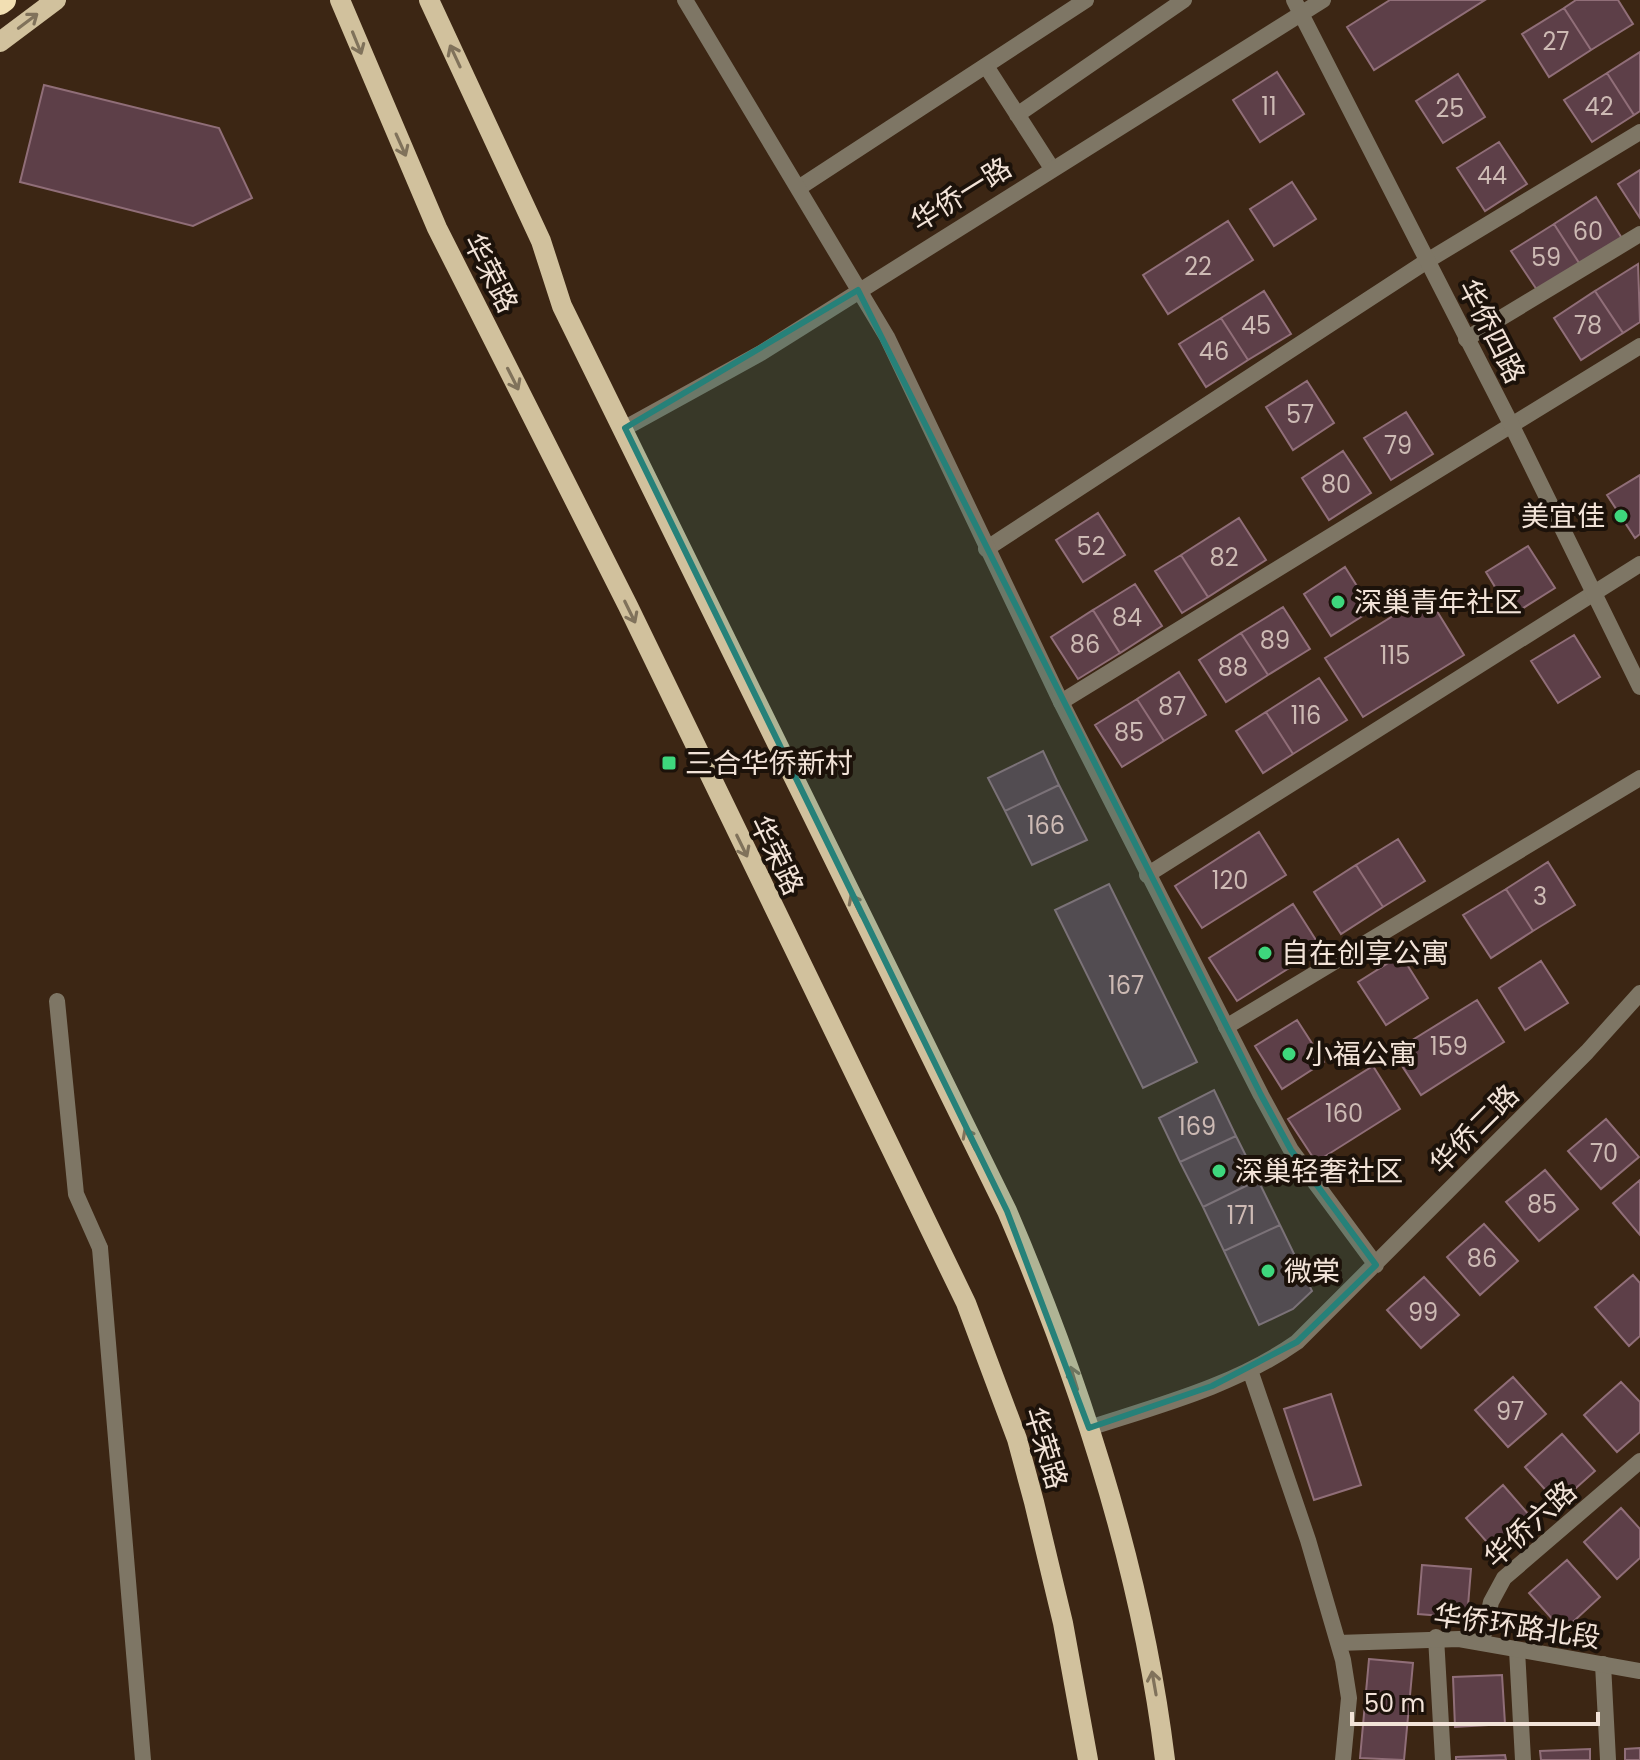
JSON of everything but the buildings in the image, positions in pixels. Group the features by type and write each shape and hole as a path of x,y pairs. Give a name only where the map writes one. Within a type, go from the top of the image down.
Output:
{"main road":[{"path":"0,42 56,0"},
{"name":"华荣路","path":"429,0 541,241 562,306 625,428 1007,1211 1066,1355 1089,1428 1143,1621 1165,1760"},
{"name":"华荣路","path":"340,4 437,228 628,606 966,1303 1017,1439 1034,1502 1063,1623 1088,1760"}],"street":[{"path":"685,0 800,187 887,337 1061,702 1147,875 1291,1150 1376,1265"},
{"path":"800,187 1086,0"},
{"path":"1017,115 1184,0"},
{"name":"华侨一路","path":"625,428 761,353 1298,6 1323,0"},
{"name":"华侨四路","path":"1298,6 1511,424 1640,687"},
{"path":"986,66 1051,167"},
{"path":"986,549 1427,261 1640,132"},
{"path":"1466,339 1640,234"},
{"path":"1061,702 1640,346"},
{"path":"1147,875 1640,564"},
{"path":"1226,1027 1640,778"},
{"name":"华侨二路","path":"1089,1428 1250,1370 1297,1342 1587,1052 1640,993"},
{"path":"57,1001 76,1194 100,1248 143,1760"},
{"path":"1250,1370 1338,1643 1349,1698 1343,1760"},
{"name":"华侨六路","path":"1482,1642 1491,1602 1504,1578 1640,1461"},
{"path":"1436,1637 1443,1760"},
{"name":"华侨环路北段","path":"1338,1643 1436,1637 1482,1642 1640,1671"},
{"path":"1517,1650 1523,1760"},
{"path":"1603,1664 1608,1760"}],"highlighted area":[{"path":"858,290 1261,1095 1291,1150 1376,1265 1297,1342 1212,1386 1089,1428 1007,1211 625,428"}],"place":[{"name":"美宜佳","path":"1621,516"},
{"name":"深巢青年社区","path":"1338,602"},
{"name":"三合华侨新村","path":"669,763"},
{"name":"自在创享公寓","path":"1265,953"},
{"name":"小福公寓","path":"1289,1054"},
{"name":"深巢轻奢社区","path":"1219,1171"},
{"name":"微棠","path":"1268,1271"}]}
